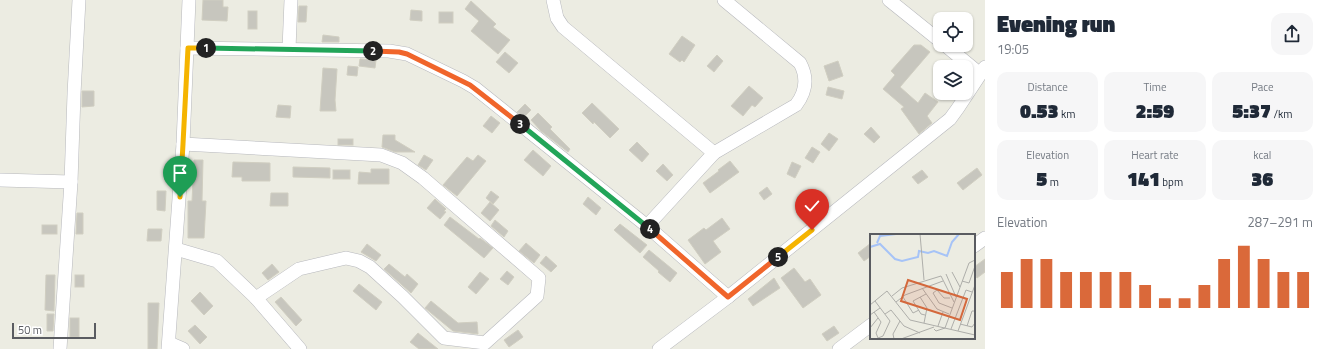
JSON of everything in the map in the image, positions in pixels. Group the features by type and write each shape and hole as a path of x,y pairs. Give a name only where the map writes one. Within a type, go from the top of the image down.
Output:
{"street":[{"path":"60,349 71,182 79,0"},
{"path":"183,349 168,346 183,144 189,0"},
{"path":"289,49 291,0"},
{"path":"553,0 557,18 563,27 714,152"},
{"path":"647,226 714,152 796,105 802,98 806,80 800,63 724,0"},
{"path":"890,0 933,35"},
{"path":"188,48 399,52 407,54 475,88 647,226 728,297"},
{"path":"659,349 728,297 950,119 983,70 956,52"},
{"path":"183,144 381,155 402,163 423,178 539,278 537,296 485,343 444,338 370,267 358,261 346,258 299,269 256,298"},
{"path":"0,180 71,182"},
{"path":"975,245 985,238"},
{"path":"176,249 217,261 256,298 300,349"},
{"path":"839,349 870,326"}],"building":[{"path":"203,0 223,0 223,7 228,7 227,21 202,20"},
{"path":"471,1 496,24 493,27 510,40 498,54 471,31 479,21 465,9"},
{"path":"299,6 307,6 306,22 298,22"},
{"path":"411,10 422,11 422,21 410,20"},
{"path":"248,11 257,11 257,29 248,29"},
{"path":"439,12 453,12 453,23 439,23"},
{"path":"323,35 339,37 339,42 322,42"},
{"path":"682,36 695,45 684,62 682,60 680,62 669,54"},
{"path":"914,45 921,45 930,52 900,87 918,103 925,93 933,100 938,102 927,116 932,123 919,134 901,109 904,107 883,89 895,75 891,71"},
{"path":"505,52 518,63 509,73 496,62"},
{"path":"717,55 723,61 714,72 707,66"},
{"path":"360,59 376,60 375,68 359,66"},
{"path":"838,61 843,76 829,81 824,66"},
{"path":"348,66 358,67 357,76 347,75"},
{"path":"323,68 337,69 335,100 336,111 320,111"},
{"path":"749,86 763,98 755,107 752,105 743,116 731,106"},
{"path":"828,87 844,91 842,99 826,95"},
{"path":"82,91 94,91 94,106 82,107"},
{"path":"592,103 619,129 610,138 594,122 593,124 582,113"},
{"path":"525,104 531,110 524,117 517,112"},
{"path":"278,105 291,106 290,118 276,117"},
{"path":"538,113 552,127 550,129 570,149 568,152 541,131 531,120"},
{"path":"491,116 500,123 492,133 483,126"},
{"path":"871,127 880,137 874,143 864,134"},
{"path":"829,133 838,139 829,151 821,144"},
{"path":"383,135 395,135 395,140 415,152 395,152 382,147"},
{"path":"338,139 353,139 353,145 338,145"},
{"path":"637,142 649,154 642,162 629,150"},
{"path":"812,147 820,152 813,163 805,158"},
{"path":"533,150 551,166 543,176 524,160"},
{"path":"424,155 433,160 426,170 418,165"},
{"path":"478,155 486,161 457,196 443,185 467,157 473,161"},
{"path":"194,160 203,160 202,201 206,201 204,238 188,238 188,201 192,201"},
{"path":"730,161 739,172 710,193 703,183"},
{"path":"233,162 270,163 270,181 242,181 242,177 232,177"},
{"path":"792,162 801,166 795,178 787,174"},
{"path":"663,164 673,175 667,181 656,171"},
{"path":"293,167 330,168 330,178 293,177"},
{"path":"977,168 982,175 963,190 957,183"},
{"path":"371,169 389,169 389,184 358,184 359,172 371,173"},
{"path":"333,170 350,170 350,179 333,179"},
{"path":"922,170 928,177 918,184 912,177"},
{"path":"767,187 772,194 764,200 759,193"},
{"path":"157,191 166,191 165,211 157,210"},
{"path":"491,191 499,197 493,204 486,198"},
{"path":"271,193 288,193 288,206 270,206"},
{"path":"588,197 601,208 596,215 583,204"},
{"path":"819,198 826,208 820,213 812,203"},
{"path":"435,199 446,209 444,211 446,212 440,219 427,208"},
{"path":"490,202 499,210 490,221 481,213"},
{"path":"77,213 83,213 83,234 76,234"},
{"path":"450,217 493,248 484,258 444,225"},
{"path":"722,218 730,229 713,241 721,252 705,264 688,240 704,228 706,230"},
{"path":"495,220 508,231 504,237 491,226"},
{"path":"620,224 647,245 640,253 614,230"},
{"path":"42,225 57,225 57,234 42,234"},
{"path":"148,229 162,229 161,241 147,241"},
{"path":"526,243 540,255 534,263 519,251"},
{"path":"367,244 381,255 376,261 361,252"},
{"path":"870,244 870,257 864,261 858,253"},
{"path":"649,250 677,273 670,282 643,257"},
{"path":"546,256 557,266 551,272 540,263"},
{"path":"985,259 985,272 977,278 975,275 975,266"},
{"path":"272,264 279,272 268,280 262,273"},
{"path":"389,264 405,277 407,274 418,284 411,293 384,269"},
{"path":"794,268 805,282 810,279 821,295 803,308 781,278"},
{"path":"507,271 514,277 508,285 500,279"},
{"path":"480,272 489,279 476,294 468,287"},
{"path":"46,275 55,275 54,311 45,310"},
{"path":"75,275 84,275 84,287 75,287"},
{"path":"774,278 780,288 753,306 748,299"},
{"path":"359,284 382,302 376,310 353,291"},
{"path":"200,292 213,306 204,315 191,301"},
{"path":"281,297 302,320 296,326 275,302"},
{"path":"431,301 458,323 477,322 478,334 453,331 425,308"},
{"path":"148,303 159,303 157,349 148,349"},
{"path":"47,314 54,314 53,331 47,331"},
{"path":"70,318 79,318 79,337 70,337"},
{"path":"195,325 207,337 200,344 188,331"},
{"path":"834,326 839,333 827,341 822,334"},
{"path":"518,330 523,337 509,347 504,340"},
{"path":"418,333 438,349 419,349 410,342"}],"route":[{"path":"180,197 188,48 389,51 407,54 470,85 647,226 728,297 812,230"}]}
